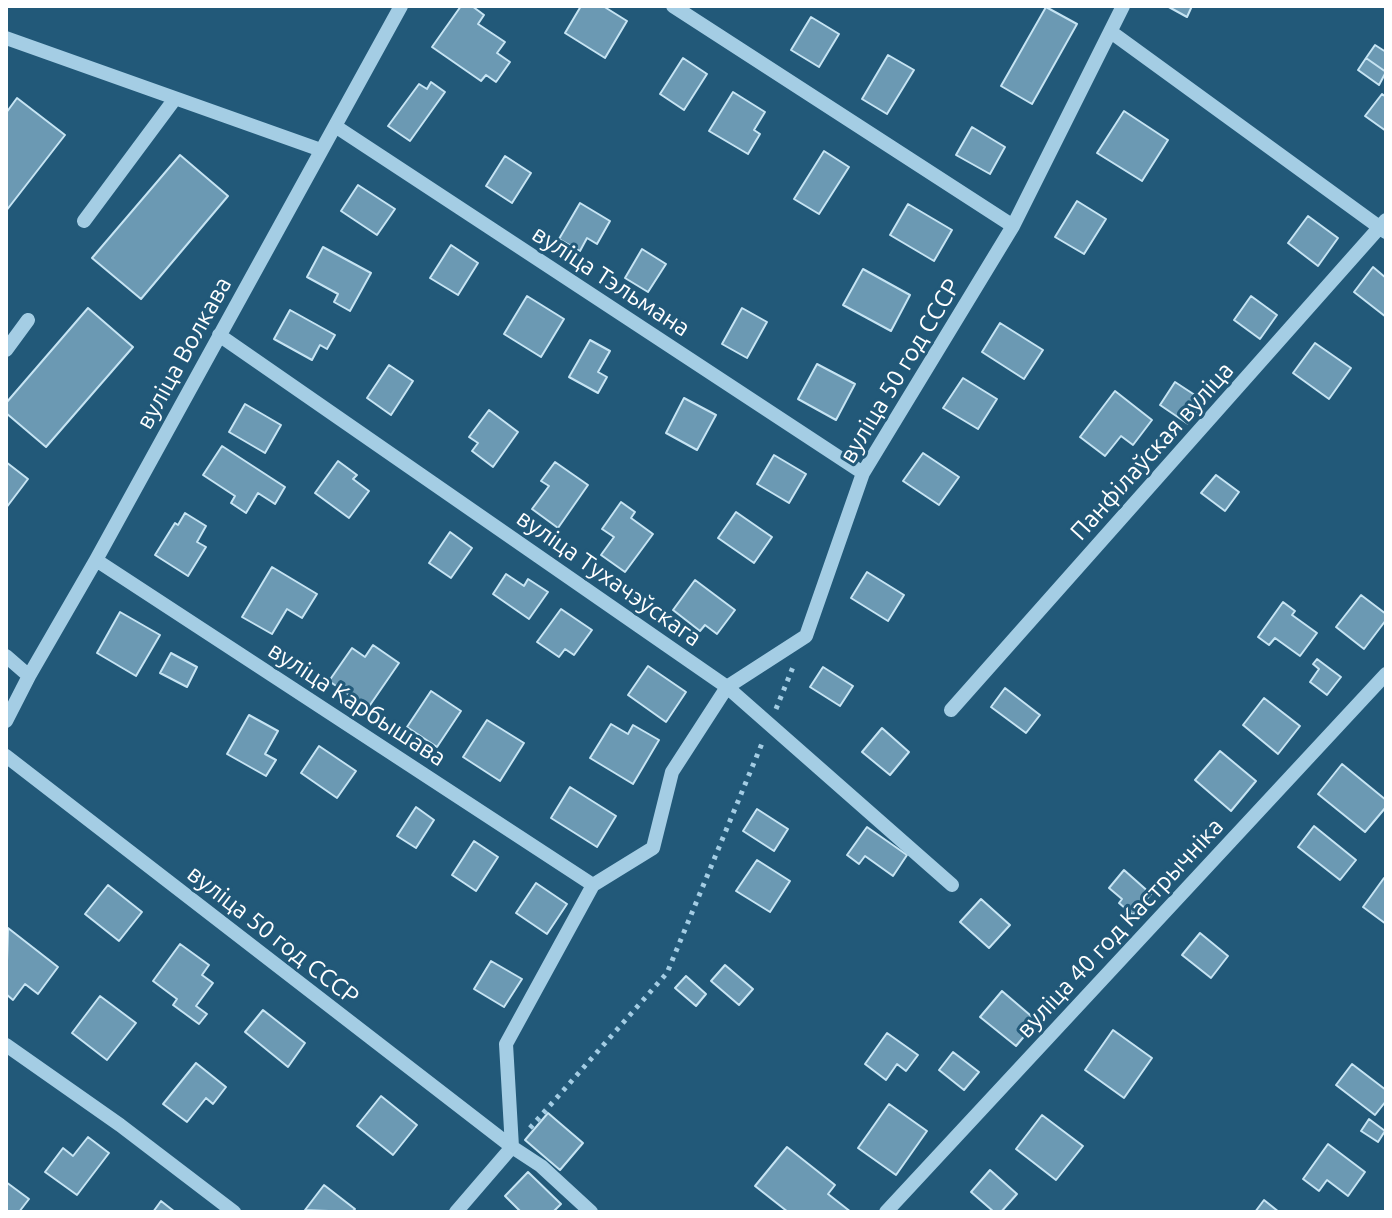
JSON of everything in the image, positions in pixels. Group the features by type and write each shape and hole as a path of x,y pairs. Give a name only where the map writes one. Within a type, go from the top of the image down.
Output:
{"street":[{"name":"вуліца Волкава","path":"6,721 401,6"},
{"path":"673,6 1013,226"},
{"name":"вуліца 50 год СССР","path":"806,636 863,473 1013,226 1111,32 1117,8"},
{"path":"1111,32 1384,226"},
{"path":"7,40 321,150"},
{"path":"84,221 174,100"},
{"name":"вуліца Тэльмана","path":"335,126 863,473"},
{"name":"Панфілаўская вуліца","path":"951,710 1384,226"},
{"path":"6,350 28,320"},
{"name":"вуліца Тухачэўскага","path":"219,335 727,687 952,885"},
{"name":"вуліца Карбышава","path":"96,560 593,885"},
{"path":"456,1212 512,1147 506,1044 593,885 653,848 672,772 727,687 806,636"},
{"path":"6,656 29,676"},
{"name":"вуліца 40 год Кастрычніка","path":"886,1212 1386,674"},
{"name":"вуліца 50 год СССР","path":"6,756 512,1147 541,1166 591,1212"},
{"path":"6,1045 120,1125 234,1212"}],"path":[{"path":"512,1147 667,973 806,636"}],"building":[{"path":"461,6 472,6 484,15 478,24 505,42 497,53 510,62 496,82 486,75 481,81 432,47"},
{"path":"581,6 603,6 627,21 605,58 565,33"},
{"path":"1167,6 1192,6 1187,17"},
{"path":"1046,7 1077,24 1032,104 1001,86"},
{"path":"811,17 839,34 819,67 791,50"},
{"path":"1375,45 1386,52 1386,72 1366,58"},
{"path":"888,55 914,70 887,114 862,99"},
{"path":"683,58 707,74 684,110 660,94"},
{"path":"1366,58 1386,72 1379,85 1358,70"},
{"path":"431,82 445,92 410,141 388,126 419,84 427,89"},
{"path":"733,92 765,112 754,130 760,134 748,154 709,131"},
{"path":"1382,94 1386,97 1386,131 1365,116"},
{"path":"17,98 65,135 6,211 6,113"},
{"path":"1124,111 1168,140 1142,181 1097,153"},
{"path":"972,127 1005,147 990,174 956,155"},
{"path":"824,151 849,167 819,214 794,199"},
{"path":"180,155 228,196 141,299 92,258"},
{"path":"505,156 531,173 512,203 486,186"},
{"path":"358,185 395,209 377,235 341,211"},
{"path":"1077,201 1106,219 1084,254 1055,237"},
{"path":"580,203 610,221 597,244 587,238 580,251 559,239"},
{"path":"908,204 952,230 934,261 890,235"},
{"path":"1308,216 1338,238 1318,266 1288,243"},
{"path":"451,245 478,263 458,295 430,278"},
{"path":"323,247 371,273 350,311 334,302 338,294 307,277"},
{"path":"642,249 666,264 648,292 625,278"},
{"path":"1373,267 1386,278 1386,317 1354,292"},
{"path":"863,269 910,295 891,331 843,305"},
{"path":"527,296 564,319 541,357 504,334"},
{"path":"1251,296 1277,315 1260,339 1234,320"},
{"path":"88,308 133,347 46,447 6,413 6,403"},
{"path":"742,308 767,322 747,358 722,344"},
{"path":"290,310 335,335 327,349 320,345 312,360 274,339"},
{"path":"1000,323 1043,350 1024,379 982,352"},
{"path":"590,340 610,351 598,372 607,377 598,393 569,377"},
{"path":"1315,343 1351,368 1329,399 1293,373"},
{"path":"817,364 855,384 836,420 798,399"},
{"path":"389,365 413,381 391,415 367,398"},
{"path":"963,378 997,399 978,429 943,408"},
{"path":"1175,382 1204,401 1188,424 1160,405"},
{"path":"1115,391 1152,420 1133,445 1121,436 1105,456 1080,437"},
{"path":"684,398 716,415 697,450 666,433"},
{"path":"245,404 281,425 265,453 229,432"},
{"path":"489,410 518,432 493,467 472,451 478,443 469,437"},
{"path":"222,446 285,487 275,504 258,493 246,513 231,503 235,496 203,475"},
{"path":"923,453 959,477 939,505 903,481"},
{"path":"774,455 806,474 789,503 757,484"},
{"path":"338,461 357,475 353,479 369,491 349,518 315,493"},
{"path":"6,462 28,479 6,508"},
{"path":"555,462 588,485 558,528 532,509 549,486 541,481"},
{"path":"1216,475 1239,492 1225,511 1201,493"},
{"path":"621,502 635,512 631,518 653,534 625,572 601,555 614,537 602,529"},
{"path":"736,512 772,537 754,563 718,538"},
{"path":"185,513 206,526 197,542 206,547 188,576 155,555"},
{"path":"450,532 472,548 451,578 429,563"},
{"path":"272,567 317,594 302,618 287,609 272,634 242,617"},
{"path":"867,572 904,595 888,621 851,598"},
{"path":"506,574 524,586 528,579 548,592 529,619 493,594"},
{"path":"695,580 735,610 717,634 705,625 700,631 673,610"},
{"path":"1361,595 1386,614 1386,620 1364,649 1336,627"},
{"path":"1283,602 1295,611 1292,615 1317,633 1300,656 1275,638 1269,645 1258,637"},
{"path":"561,609 592,630 574,655 565,649 559,657 537,642"},
{"path":"120,612 160,635 136,676 97,653"},
{"path":"373,645 399,663 368,708 329,681 352,648 365,657"},
{"path":"171,653 197,667 187,687 160,673"},
{"path":"1317,659 1341,677 1327,695 1310,682 1319,669 1313,664"},
{"path":"648,666 686,692 666,722 628,695"},
{"path":"823,667 853,686 840,706 810,687"},
{"path":"1005,688 1040,715 1026,733 991,707"},
{"path":"431,691 461,711 437,747 407,727"},
{"path":"1264,698 1300,726 1278,754 1243,725"},
{"path":"249,715 278,731 265,754 276,760 266,776 227,754"},
{"path":"487,720 524,743 500,781 463,757"},
{"path":"611,724 628,734 633,725 659,740 633,784 590,758"},
{"path":"882,728 909,752 890,775 862,752"},
{"path":"319,746 356,771 337,798 301,773"},
{"path":"1220,751 1256,781 1231,811 1195,780"},
{"path":"1342,764 1386,800 1386,807 1365,832 1318,794"},
{"path":"570,787 616,816 597,847 551,818"},
{"path":"416,807 434,820 416,848 397,836"},
{"path":"757,809 788,829 774,851 743,831"},
{"path":"1314,826 1356,860 1340,880 1298,847"},
{"path":"867,827 907,855 893,876 865,856 859,864 847,855"},
{"path":"474,841 498,857 476,891 452,875"},
{"path":"757,860 790,881 770,912 736,891"},
{"path":"1124,870 1151,894 1133,915 1119,903 1122,899 1109,888"},
{"path":"1386,879 1386,924 1363,907"},
{"path":"536,883 567,904 547,934 516,913"},
{"path":"108,885 142,912 119,941 85,914"},
{"path":"981,899 1010,925 989,948 960,922"},
{"path":"8,928 58,967 38,994 25,984 13,1000 6,994"},
{"path":"1200,933 1228,956 1211,978 1182,955"},
{"path":"180,944 209,965 202,975 213,983 196,1006 207,1014 199,1024 173,1005 177,999 153,981"},
{"path":"491,961 522,979 504,1007 474,989"},
{"path":"725,965 753,989 739,1005 711,981"},
{"path":"686,976 706,994 696,1006 675,988"},
{"path":"1002,991 1037,1021 1016,1046 980,1017"},
{"path":"100,996 136,1023 107,1060 72,1033"},
{"path":"263,1010 305,1043 288,1067 245,1032"},
{"path":"1113,1030 1152,1058 1124,1098 1085,1070"},
{"path":"887,1033 918,1055 906,1071 897,1064 886,1080 865,1064"},
{"path":"953,1052 979,1072 964,1090 939,1070"},
{"path":"196,1063 226,1087 213,1104 206,1098 187,1122 163,1104"},
{"path":"1352,1064 1386,1090 1386,1101 1375,1115 1336,1085"},
{"path":"381,1096 417,1125 393,1155 357,1126"},
{"path":"889,1104 927,1131 896,1175 858,1148"},
{"path":"548,1113 583,1143 560,1170 525,1140"},
{"path":"1042,1115 1083,1146 1056,1180 1016,1149"},
{"path":"1369,1119 1385,1131 1378,1142 1361,1131"},
{"path":"88,1137 109,1153 77,1195 45,1172 63,1148 73,1156"},
{"path":"1328,1144 1365,1172 1348,1196 1327,1180 1319,1191 1303,1179"},
{"path":"787,1147 835,1185 828,1194 851,1212 788,1212 755,1186"},
{"path":"990,1170 1017,1194 1001,1212 994,1212 971,1192"},
{"path":"528,1172 561,1204 553,1212 521,1212 505,1196"},
{"path":"6,1182 29,1199 19,1212 6,1212"},
{"path":"324,1185 355,1209 352,1212 305,1210"},
{"path":"1264,1200 1279,1212 1255,1212"},
{"path":"161,1201 175,1212 153,1212"}]}
